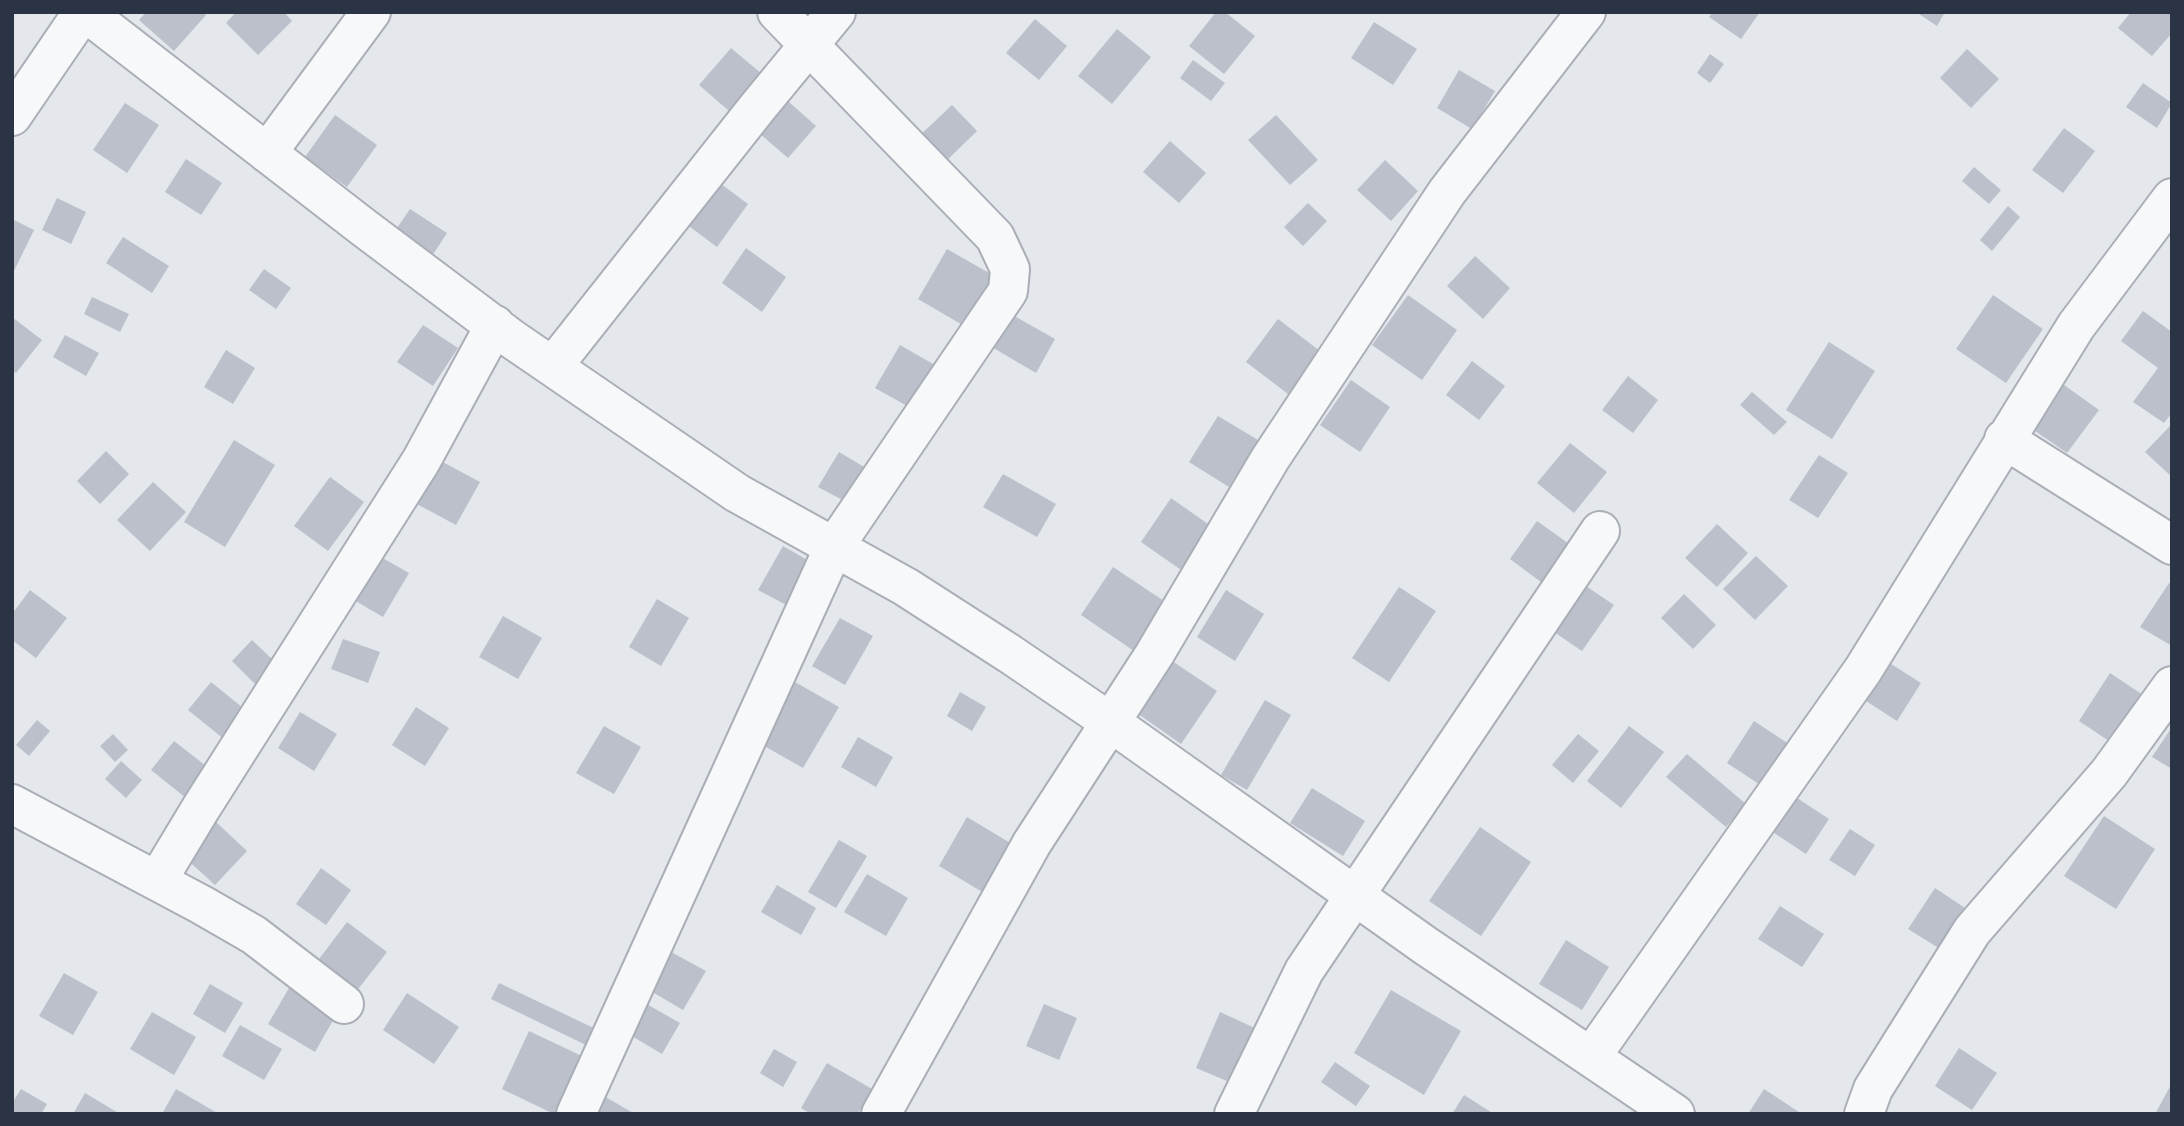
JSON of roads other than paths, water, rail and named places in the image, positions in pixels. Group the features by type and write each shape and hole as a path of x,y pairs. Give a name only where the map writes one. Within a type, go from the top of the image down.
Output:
{"street":[{"path":"12,116 84,12 267,153 553,366 737,493 906,587 1110,722 1355,896 1675,1114"},
{"path":"267,153 371,12"},
{"path":"576,1114 834,547 1007,291 1010,269 995,237 777,12"},
{"path":"553,366 836,12"},
{"path":"881,1114 1032,843 1154,655 1270,459 1447,192 1586,12"},
{"path":"1591,1057 1863,670 2076,326 2172,198"},
{"path":"158,881 201,808 421,460 495,325"},
{"path":"2004,439 2172,545"},
{"path":"1234,1114 1304,971 1600,531"},
{"path":"1864,1114 1873,1089 1972,931 2109,773 2172,686"},
{"path":"12,804 158,881 254,936 344,1004"}]}
